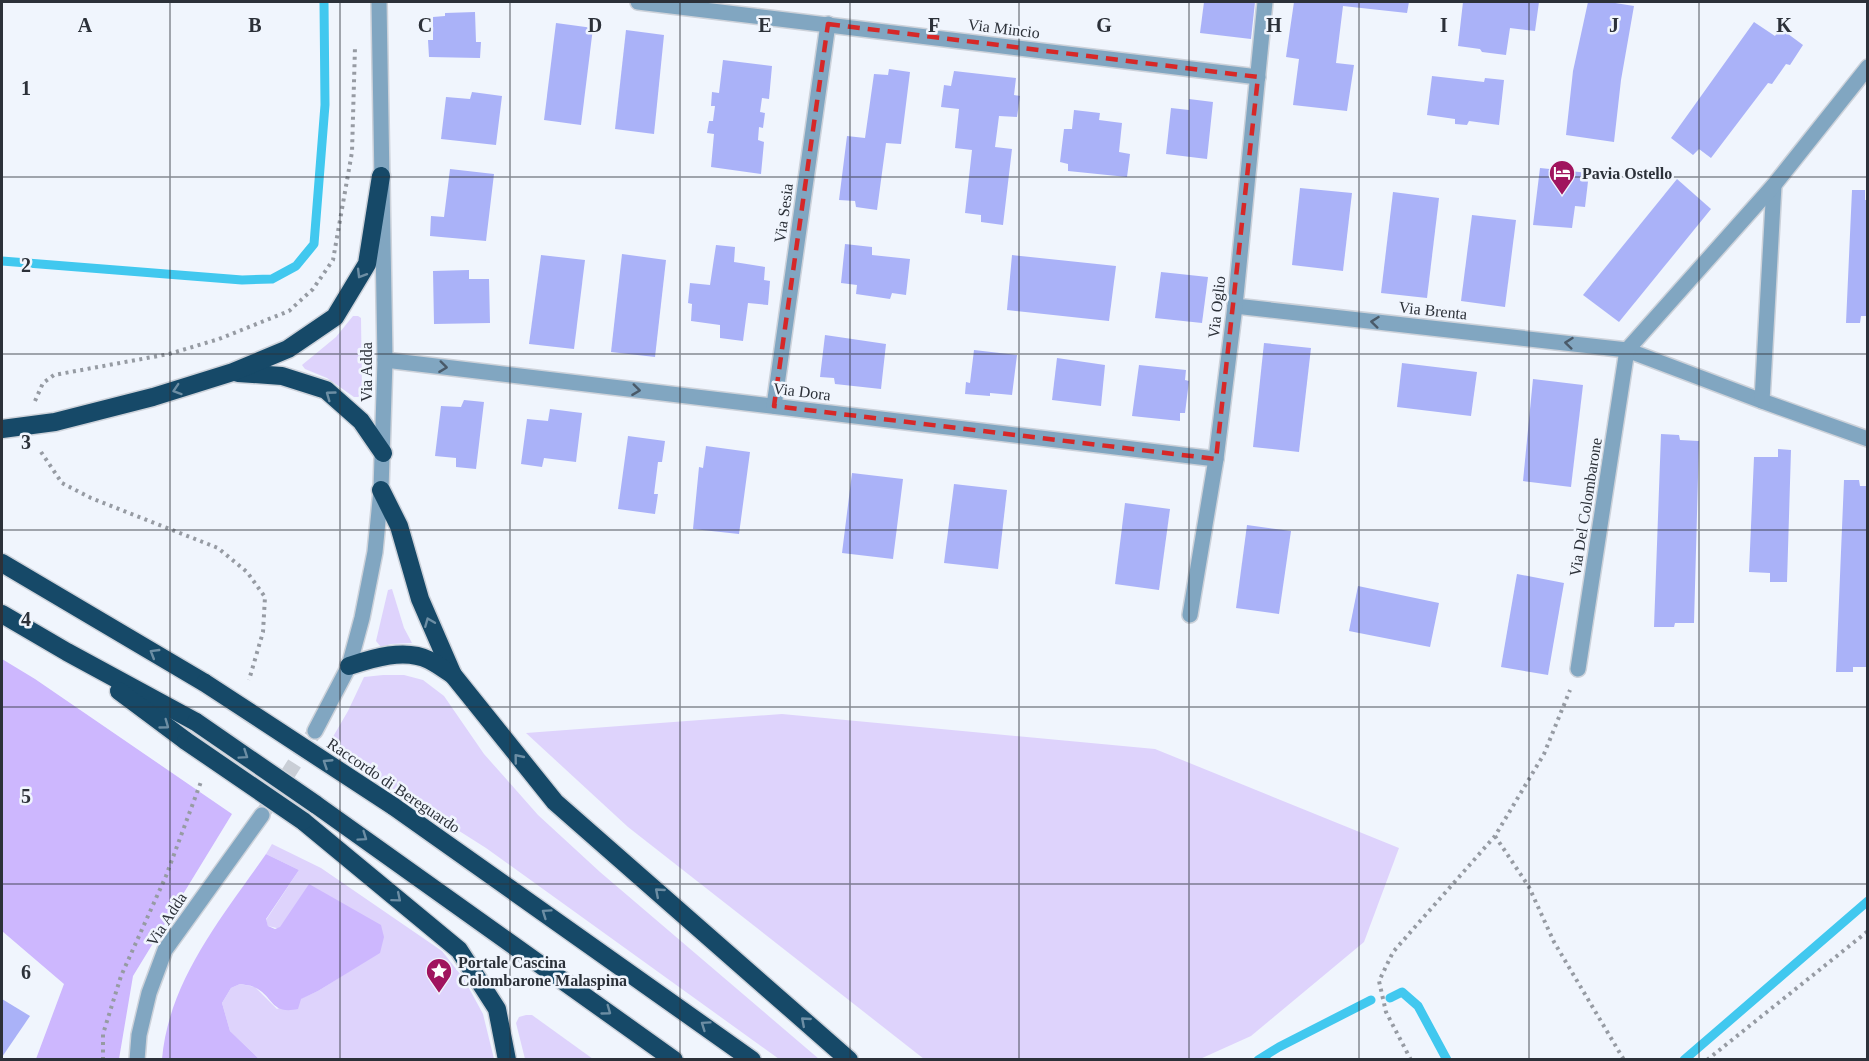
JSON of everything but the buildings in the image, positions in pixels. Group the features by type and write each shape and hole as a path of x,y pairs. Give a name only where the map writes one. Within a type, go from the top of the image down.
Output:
{"highway":[{"path":"2,429 56,422 153,397 233,372 288,349 335,317 367,264 381,176"},
{"path":"233,372 282,376 326,390 361,421 383,453"},
{"path":"381,490 399,526 420,599 453,675 555,802 849,1059"},
{"name":"Raccordo di Bereguardo","path":"2,563 205,683 393,806 752,1059"},
{"path":"2,614 196,722 674,1059"},
{"path":"67,652 186,741 303,821 459,950 497,1009 507,1059"},
{"path":"349,666 399,654 427,658 453,675"}],"street":[{"name":"Via Adda","path":"315,731 349,666 362,618 375,552 381,490 385,360 379,2"},
{"name":"Via Mincio","path":"638,2 1258,77"},
{"name":"Via Oglio","path":"1190,615 1216,459 1235,306 1265,2"},
{"name":"Via Sesia","path":"774,406 828,24"},
{"path":"1868,67 1774,185 1627,350 1762,402 1868,439"},
{"path":"1762,402 1774,185"},
{"name":"Via Brenta","path":"1235,306 1627,350"},
{"name":"Via Del Colombarone","path":"1578,669 1627,350"},
{"name":"Via Dora","path":"385,360 1216,459"},
{"name":"Via Adda","path":"137,1059 139,1035 149,993 165,950 262,815"}],"path":[{"path":"33,405 43,383 54,375 169,354 219,339 289,311 313,289 333,260 352,152 355,46"},
{"path":"41,452 62,483 91,498 218,548 247,572 265,597 263,632 249,680"},
{"path":"1411,1059 1386,1012 1379,981 1393,951 1495,836 1544,754 1578,669"},
{"path":"103,1059 103,1035 121,976 166,876 203,779"},
{"path":"1495,836 1529,887 1554,942 1624,1059"},
{"path":"1707,1059 1868,931"}],"highlighted area":[{"path":"828,24 1258,77 1216,459 774,406"}],"shaded area":[{"path":"353,316 361,318 362,394 359,397 354,397 327,378 305,369 302,365 336,337"},
{"path":"392,589 404,628 412,643 381,647 376,641 388,590"},
{"path":"2,659 35,679 232,814 133,976 119,1059 36,1059 64,984 2,931"},
{"path":"404,675 423,680 444,696 484,754 538,815 600,872 819,1059 779,1059 486,848 327,747 364,677"},
{"path":"782,714 1155,749 1399,848 1364,942 1251,1036 1200,1059 924,1059 628,827 526,733"},
{"path":"272,844 321,868 442,951 464,979 483,1014 494,1059 259,1059 230,1031 222,1003 231,988 240,984 255,987 277,1009 318,991 380,952 268,926 266,920 299,870 266,854"},
{"path":"266,854 299,870 266,919 268,926 275,929 280,927 309,884 381,925 384,937 380,953 301,999 298,1009 289,1010 277,1007 252,986 240,984 231,988 222,1003 230,1031 259,1059 162,1059 175,1002 186,976 200,950"},
{"path":"532,1015 593,1059 525,1059 516,1023 519,1017"}],"waterway":[{"path":"2,261 242,280 272,279 296,266 314,244 325,105 324,2"},
{"path":"1684,1060 1868,901"},
{"path":"1390,998 1402,992 1418,1006 1447,1060"},
{"path":"1258,1060 1371,1000"}],"tunnel":[{"path":"262,815 315,731"}],"place":[{"name":"Pavia Ostello","path":"1562,196"},
{"name":"Portale Cascina Colombarone Malaspina","path":"439,994"}]}
